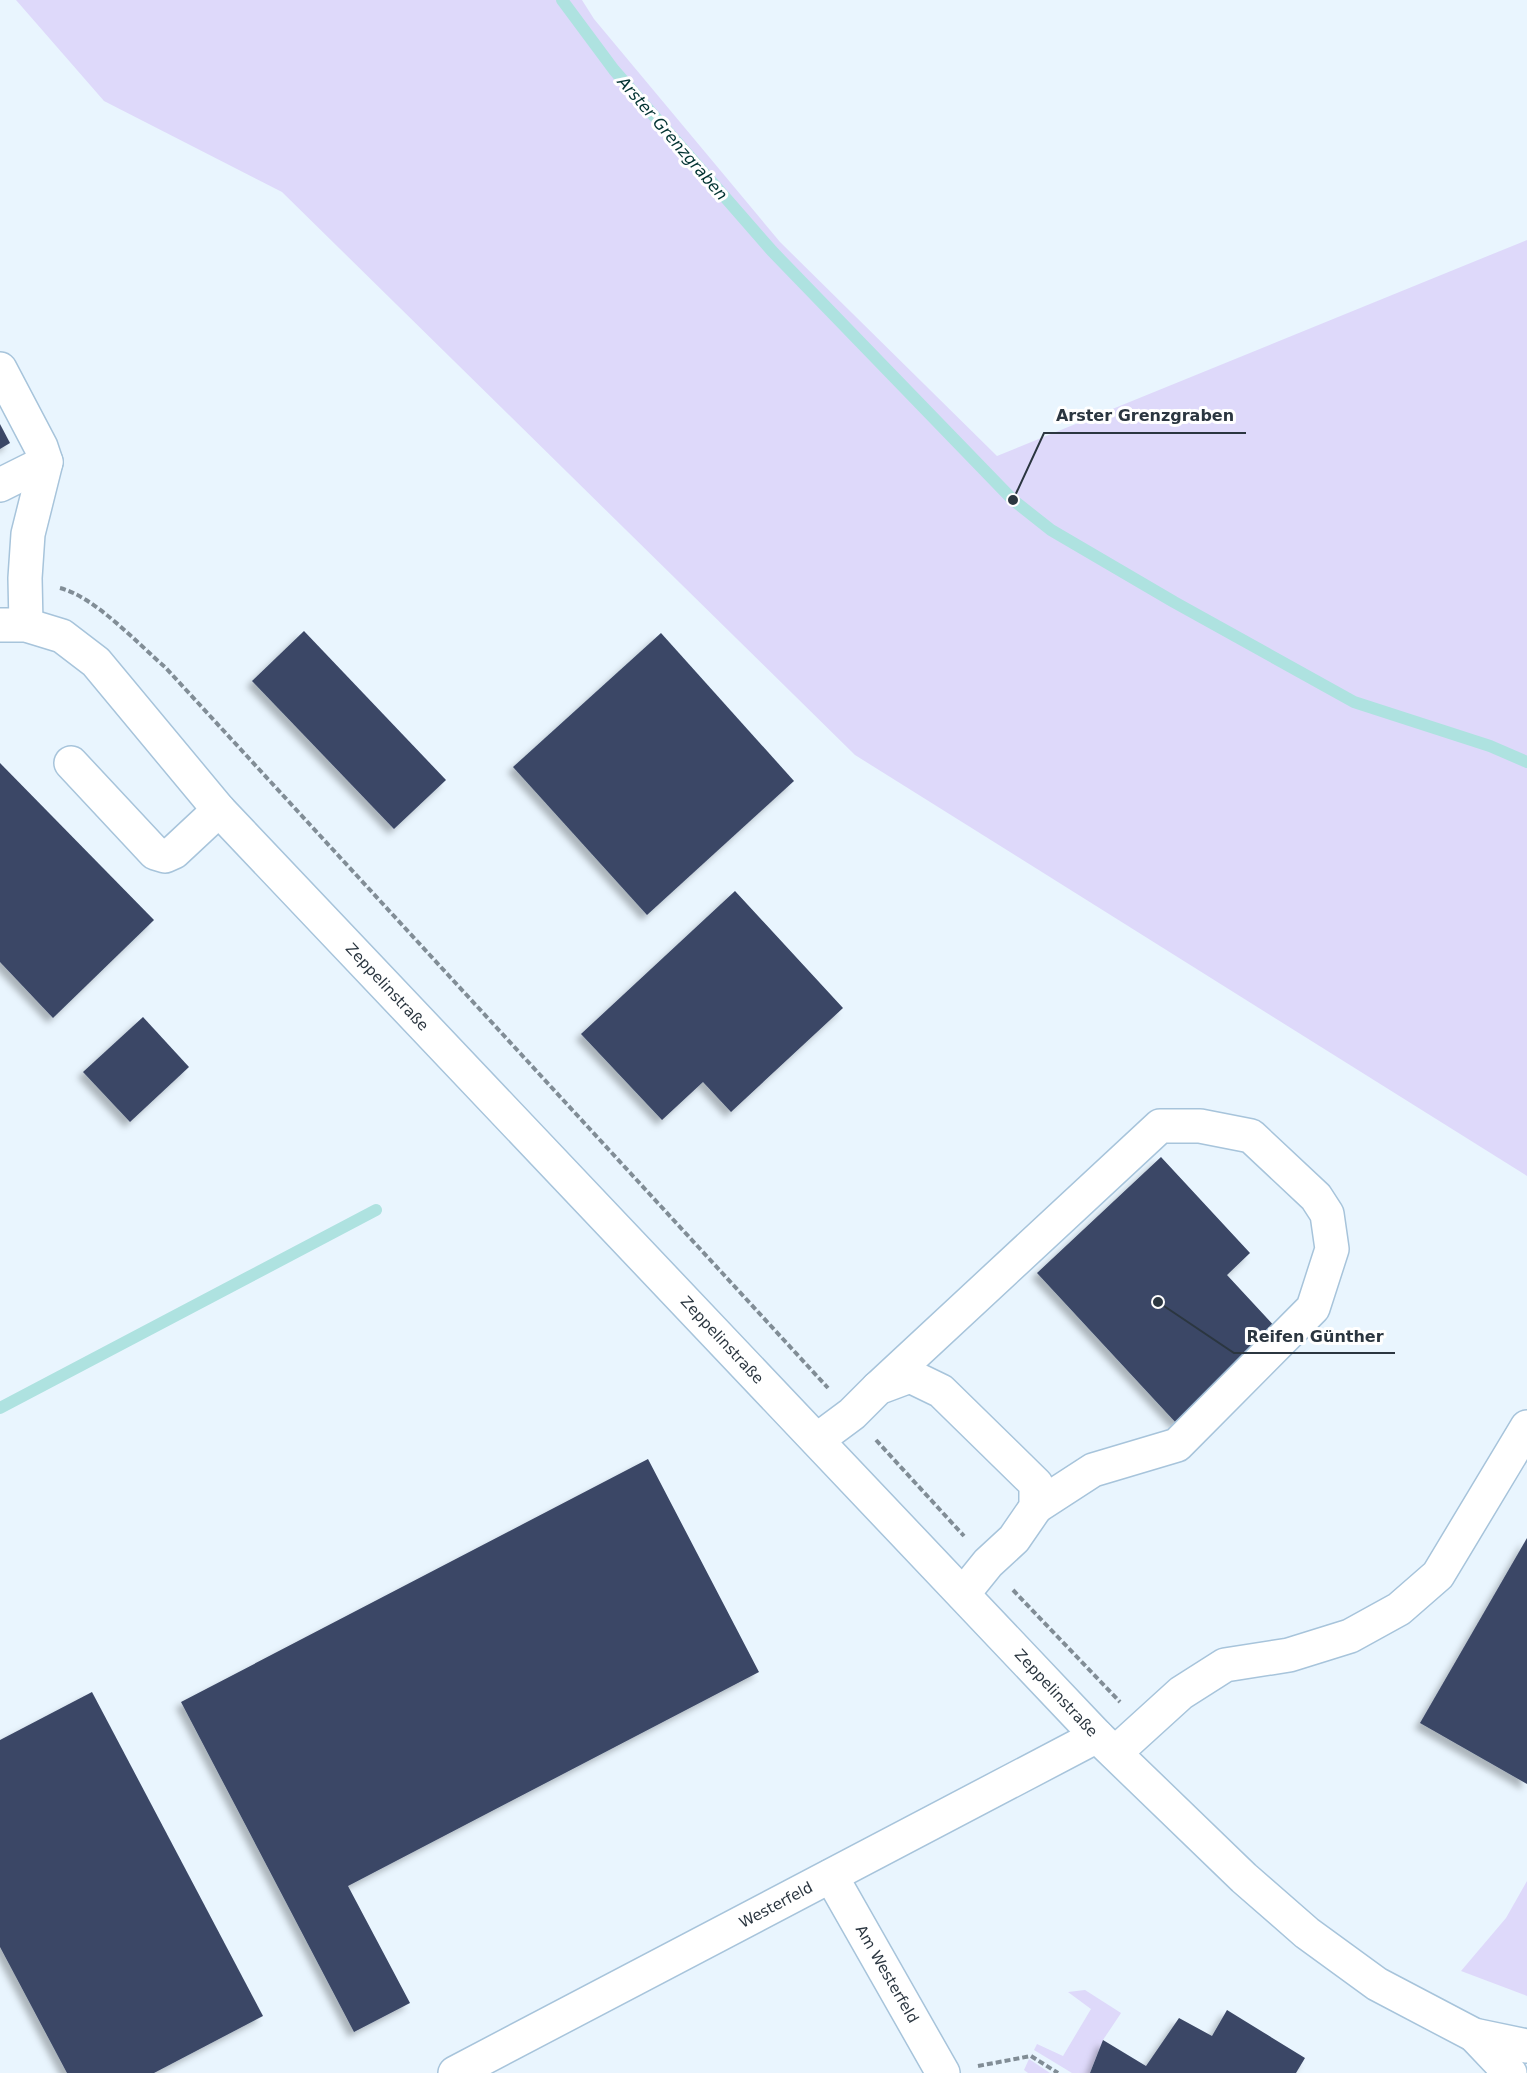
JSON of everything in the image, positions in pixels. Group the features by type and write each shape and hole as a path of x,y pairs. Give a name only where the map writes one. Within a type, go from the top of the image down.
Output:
{"street":[{"path":"0,369 41,447 46,462 28,534 25,578 13,625"},
{"path":"0,485 46,462"},
{"name":"Zeppelinstraße","path":"13,625 62,636 96,662 219,810 1106,1745 1244,1878 1307,1933 1377,1984 1474,2035 1527,2046"},
{"path":"71,764 155,853 165,856 174,852 219,810"},
{"path":"817,1440 852,1414 1160,1126 1200,1126 1251,1136 1316,1197 1327,1214 1332,1249 1313,1308 1177,1445 1093,1470 1036,1507 1014,1539 988,1563 963,1594"},
{"path":"878,1388 910,1376 941,1390 1036,1484 1036,1507"},
{"name":"Westerfeld","path":"455,2073 831,1876 1144,1727 1181,1693 1225,1665 1289,1655 1350,1636 1399,1609 1438,1575 1527,1427"},
{"name":"Am Westerfeld","path":"831,1876 943,2073"},
{"name":"Zeppelinstraße","path":"1474,2035 1510,2073"}],"path":[{"path":"25,578 70,590 96,607 165,667 988,1563 1144,1727"},
{"path":"943,2073 1031,2056 1058,2073"}],"shaded area":[{"path":"16,0 582,0 594,19 780,242 997,456 1527,240 1527,1176 855,755 282,192 104,101"},
{"path":"1527,1881 1527,1996 1461,1971 1506,1918"},
{"path":"1085,1990 1121,2013 1103,2040 1090,2073 1072,2073 1034,2050 1037,2044 1063,2056 1091,2009 1068,1992"},
{"path":"1029,2059 1050,2073 1028,2073 1024,2070"}],"building":[{"path":"0,424 10,443 0,449"},
{"path":"304,631 446,780 394,829 252,681"},
{"path":"661,633 794,781 647,915 513,767"},
{"path":"0,763 154,920 53,1018 0,962"},
{"path":"735,891 843,1008 731,1112 703,1082 662,1120 581,1034"},
{"path":"143,1017 189,1067 130,1122 83,1072"},
{"path":"1161,1157 1250,1253 1227,1275 1278,1330 1177,1424 1037,1273"},
{"path":"648,1459 759,1672 348,1886 410,2003 354,2032 181,1702"},
{"path":"1527,1538 1527,1784 1420,1723"},
{"path":"92,1692 263,2016 154,2073 67,2073 0,1947 0,1740"},
{"path":"1227,2010 1305,2058 1296,2073 1090,2073 1103,2040 1146,2066 1179,2018 1212,2036"}],"waterway":[{"name":"Arster Grenzgraben","path":"562,0 614,70 772,251 1013,500 1051,530 1174,602 1354,702 1490,746 1527,762"},
{"path":"0,1408 376,1210"}],"place":[{"name":"Arster Grenzgraben","path":"1013,500"},
{"name":"Reifen Günther","path":"1158,1302"}]}
